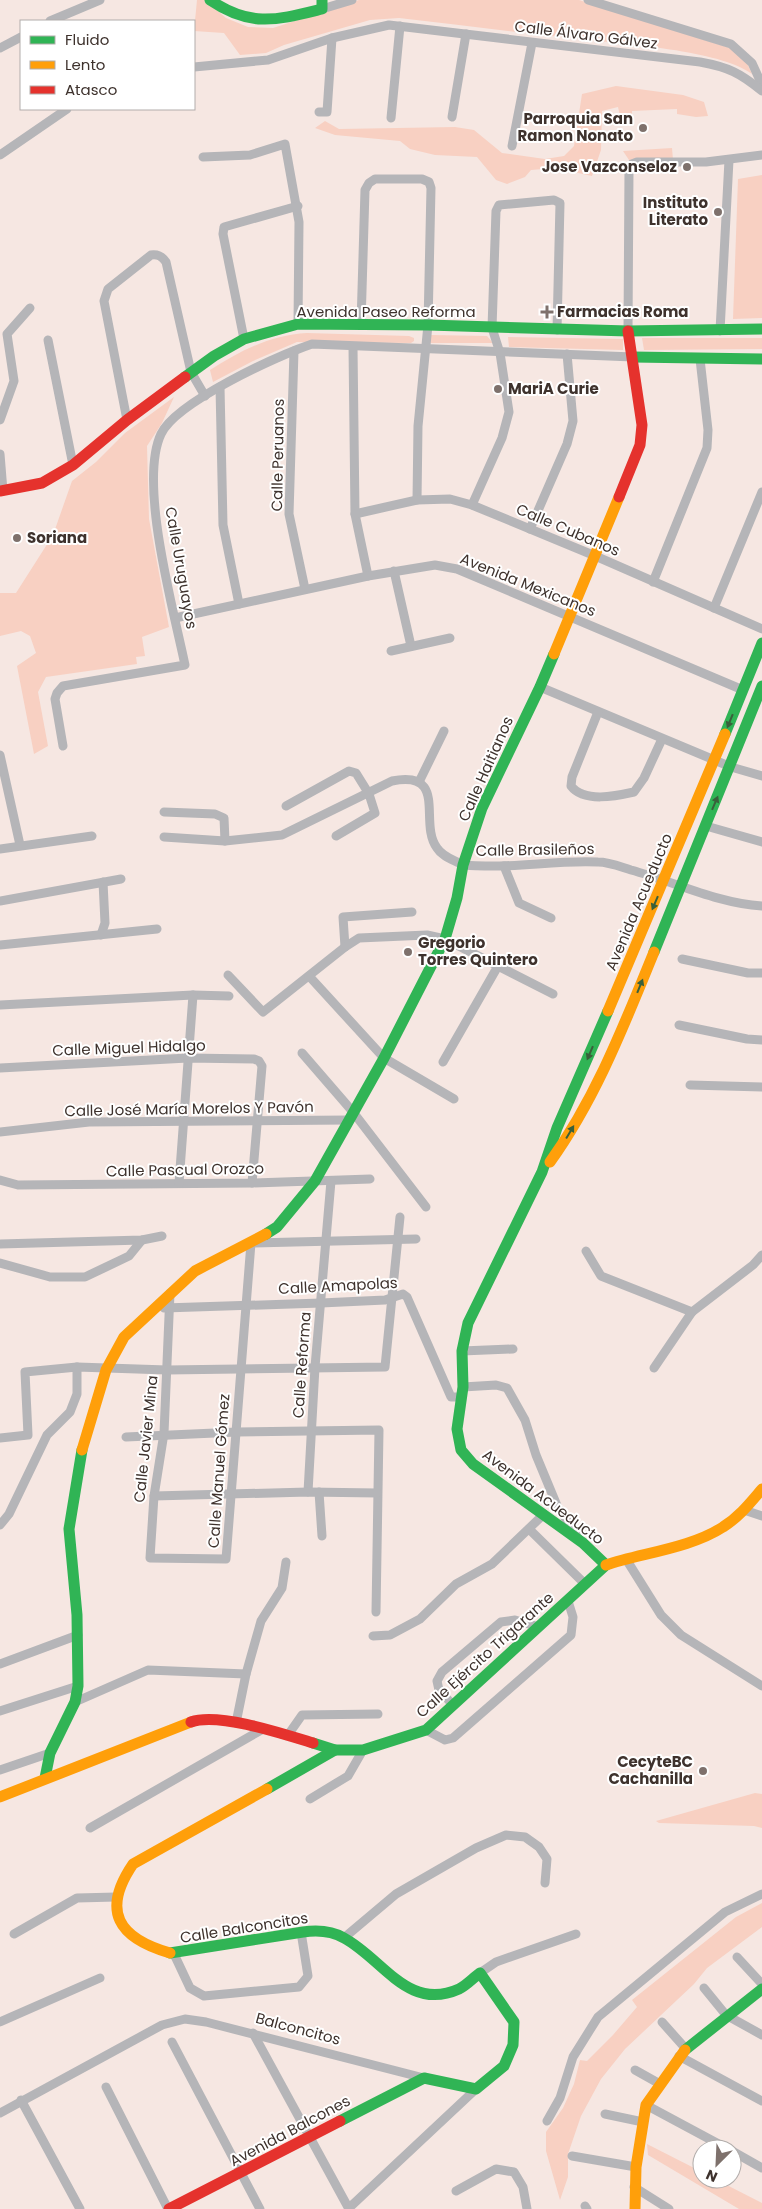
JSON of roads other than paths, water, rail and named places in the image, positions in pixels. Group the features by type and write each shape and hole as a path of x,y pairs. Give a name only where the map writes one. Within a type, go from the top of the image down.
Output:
{"street":[{"path":"52,20 100,0"},
{"path":"210,0 230,14 260,21 280,19 322,4 352,0"},
{"path":"588,0 731,44 752,63 762,85"},
{"name":"Calle Álvaro Gálvez","path":"195,67 268,60 332,38 389,25 700,62 721,66 743,75 762,91"},
{"path":"391,118 400,26"},
{"path":"452,117 466,34"},
{"path":"0,48 20,38"},
{"path":"320,112 327,112 332,38"},
{"path":"512,146 532,43"},
{"path":"0,155 65,110"},
{"path":"203,157 250,155 285,144 298,206 298,324"},
{"path":"628,331 629,169 632,164 636,162 729,160 762,155"},
{"path":"720,331 729,160"},
{"path":"360,324 365,190 369,183 376,179 422,179 429,182 431,188 428,325 418,426 417,500"},
{"path":"472,505 502,438 509,412 500,353 492,328 496,212 500,205 554,200 560,203 557,330"},
{"path":"244,338 223,234 224,228 298,206"},
{"path":"127,420 104,302 105,295 108,289 151,254 156,254 166,262 192,372 205,396 294,350 312,344 700,360 762,359"},
{"path":"0,420 14,381 7,334 30,308"},
{"name":"Avenida Paseo Reforma","path":"2,491 42,483 73,465 127,420 192,372 244,338 298,324 428,325 628,331 762,329"},
{"name":"Calle Haitianos","path":"45,1778 50,1753 75,1702 78,1686 78,1635 69,1529 82,1451 106,1370 124,1337 152,1309 195,1271 251,1243 277,1227 315,1181 384,1058 446,939 457,898 463,865 482,808 540,687 640,445 642,425 628,331"},
{"path":"48,340 73,465"},
{"path":"353,347 356,514 368,576"},
{"name":"Calle Peruanos","path":"294,350 289,514 305,589"},
{"path":"530,529 567,444 573,421 568,354"},
{"path":"653,582 707,448 708,430 700,360"},
{"path":"220,387 223,525 238,604"},
{"name":"Calle Uruguayos","path":"63,746 55,699 57,692 62,686 185,665 158,535 153,474 156,447 161,433 171,419 205,396"},
{"path":"0,454 2,491"},
{"path":"714,608 762,492"},
{"name":"Calle Cubanos","path":"356,514 417,500 450,499 472,505 594,555 762,629"},
{"name":"Avenida Mexicanos","path":"176,618 368,576 435,566 457,569 743,690"},
{"path":"394,572 411,646"},
{"path":"392,651 450,638"},
{"name":"Avenida Acueducto","path":"606,1565 583,1543 473,1464 461,1450 457,1429 462,1392 462,1351 468,1323 542,1172 558,1128 665,880 762,643"},
{"path":"540,687 714,761 762,776"},
{"name":"Avenida Acueducto","path":"542,1172 570,1134 616,1045 761,694"},
{"path":"598,712 572,777 571,786 576,792 584,796 621,795 634,792 644,778 662,739"},
{"path":"164,837 225,841 282,835 392,782 407,778 419,782 444,731"},
{"path":"0,754 2,773 20,845"},
{"path":"286,806 349,771 356,773 369,794 375,813 336,836"},
{"name":"Calle Brasileños","path":"419,782 426,790 430,802 432,836 436,848 444,856 463,865 504,866 600,862 665,880 737,904 762,906"},
{"path":"164,812 215,814 224,818 225,841"},
{"path":"706,826 762,842"},
{"path":"0,849 92,836"},
{"path":"504,866 519,903 551,918"},
{"path":"0,901 121,879"},
{"path":"101,935 105,923 103,882"},
{"path":"345,947 344,917 412,912"},
{"path":"0,946 157,929"},
{"path":"228,975 263,1012 359,938 427,935 446,939 553,994"},
{"path":"682,959 762,973"},
{"path":"443,1062 498,966"},
{"path":"309,976 384,1058 454,1099"},
{"path":"179,1184 193,995"},
{"path":"0,1005 193,995 229,996"},
{"path":"679,1024 747,1039 762,1040"},
{"path":"302,1053 426,1207"},
{"name":"Calle Miguel Hidalgo","path":"0,1068 188,1058 254,1059 259,1061 262,1066 258,1120"},
{"path":"690,1085 762,1087"},
{"name":"Calle José María Morelos Y Pavón","path":"0,1132 89,1122 258,1120 351,1116"},
{"path":"252,1183 258,1120"},
{"name":"Calle Pascual Orozco","path":"0,1180 18,1185 252,1183 370,1179"},
{"name":"Calle Reforma","path":"308,1492 315,1367 331,1181"},
{"path":"0,1438 28,1435 26,1372 77,1367 106,1370 167,1370 385,1367 400,1217"},
{"path":"0,1244 142,1240 162,1236"},
{"path":"251,1243 416,1239"},
{"path":"0,1263 50,1277 85,1277 129,1256 142,1240"},
{"name":"Calle Manuel Gómez","path":"150,1558 226,1559 251,1243"},
{"path":"586,1251 601,1276 692,1312"},
{"path":"654,1368 692,1312 753,1265 762,1255"},
{"name":"Calle Javier Mina","path":"150,1558 154,1496 164,1434 170,1293"},
{"name":"Calle Amapolas","path":"152,1309 385,1300 403,1294 407,1297 451,1397 462,1392"},
{"path":"462,1351 513,1349"},
{"path":"0,1525 9,1514 47,1435 70,1412 77,1394 77,1367"},
{"path":"462,1392 496,1385 507,1388 525,1420 536,1455 558,1508 583,1543"},
{"path":"126,1437 164,1434 379,1430 376,1612"},
{"path":"606,1565 700,1538 723,1526 744,1510 762,1489"},
{"path":"154,1496 308,1492 377,1493"},
{"path":"319,1492 322,1536"},
{"path":"744,1510 762,1516"},
{"path":"372,1636 390,1635 420,1619 456,1584 492,1564 544,1514"},
{"path":"529,1529 585,1584"},
{"path":"626,1559 661,1615 681,1635 762,1686"},
{"path":"236,1723 246,1674 261,1621 282,1588 286,1562"},
{"name":"Calle Ejército Trigarante","path":"0,1797 196,1720 214,1719 236,1723 288,1735 335,1750 363,1750 426,1730 606,1565"},
{"path":"426,1730 445,1740 453,1738 571,1635 573,1617 568,1601"},
{"path":"454,1705 439,1690 437,1680 442,1672 501,1622 515,1620 539,1627"},
{"path":"0,1664 78,1635"},
{"path":"75,1702 148,1670 246,1674"},
{"path":"0,1711 78,1686"},
{"path":"288,1735 302,1715 378,1714"},
{"path":"90,1828 263,1730"},
{"name":"Calle Balconcitos","path":"335,1750 144,1856 133,1864 124,1875 116,1897 118,1919 128,1933 140,1943 156,1950 174,1954 301,1932 325,1931 345,1937 365,1952 400,1985 422,1995 441,1995 458,1989 480,1973"},
{"path":"310,1799 348,1776 363,1750"},
{"path":"0,1770 50,1753"},
{"path":"345,1937 396,1894 476,1848 506,1835 525,1837 539,1847 547,1858 545,1884"},
{"path":"547,2122 560,2098 573,2057 598,2017 725,1912 762,1894"},
{"path":"14,1934 77,1898 116,1897"},
{"path":"174,1954 190,1988 204,1996 299,1987 308,1976 301,1932"},
{"path":"253,2033 349,2209 476,2089 504,2066 513,2045 514,2022 480,1973 496,1962 576,1934"},
{"path":"737,1957 762,1984"},
{"path":"0,2022 100,1978"},
{"path":"704,1988 726,2015 762,2034"},
{"path":"635,2209 634,2187 636,2167 646,2105 683,2052 726,2015 762,1989"},
{"name":"Balconcitos","path":"0,2113 162,2025 184,2019 253,2033 424,2078"},
{"path":"662,2022 683,2052 762,2100"},
{"path":"172,2042 260,2209"},
{"path":"636,2070 660,2084"},
{"path":"424,2078 476,2089"},
{"name":"Avenida Balcones","path":"169,2209 424,2078"},
{"path":"106,2087 169,2209"},
{"path":"21,2100 80,2209"},
{"path":"646,2105 709,2139"},
{"path":"605,2114 642,2122"},
{"path":"572,2156 636,2167"},
{"path":"742,2157 762,2168"},
{"path":"456,2192 496,2169 514,2172 523,2187 527,2209"},
{"path":"634,2187 669,2209"}],"place":[{"name":"Parroquia San Ramon Nonato","path":"643,128"},
{"name":"Jose Vazconseloz","path":"687,167"},
{"name":"Instituto Literato","path":"718,212"},
{"name":"Farmacias Roma","path":"547,312"},
{"name":"MariA Curie","path":"498,389"},
{"name":"Soriana","path":"17,538"},
{"name":"Gregorio Torres Quintero","path":"408,952"},
{"name":"CecyteBC Cachanilla","path":"703,1771"}]}
